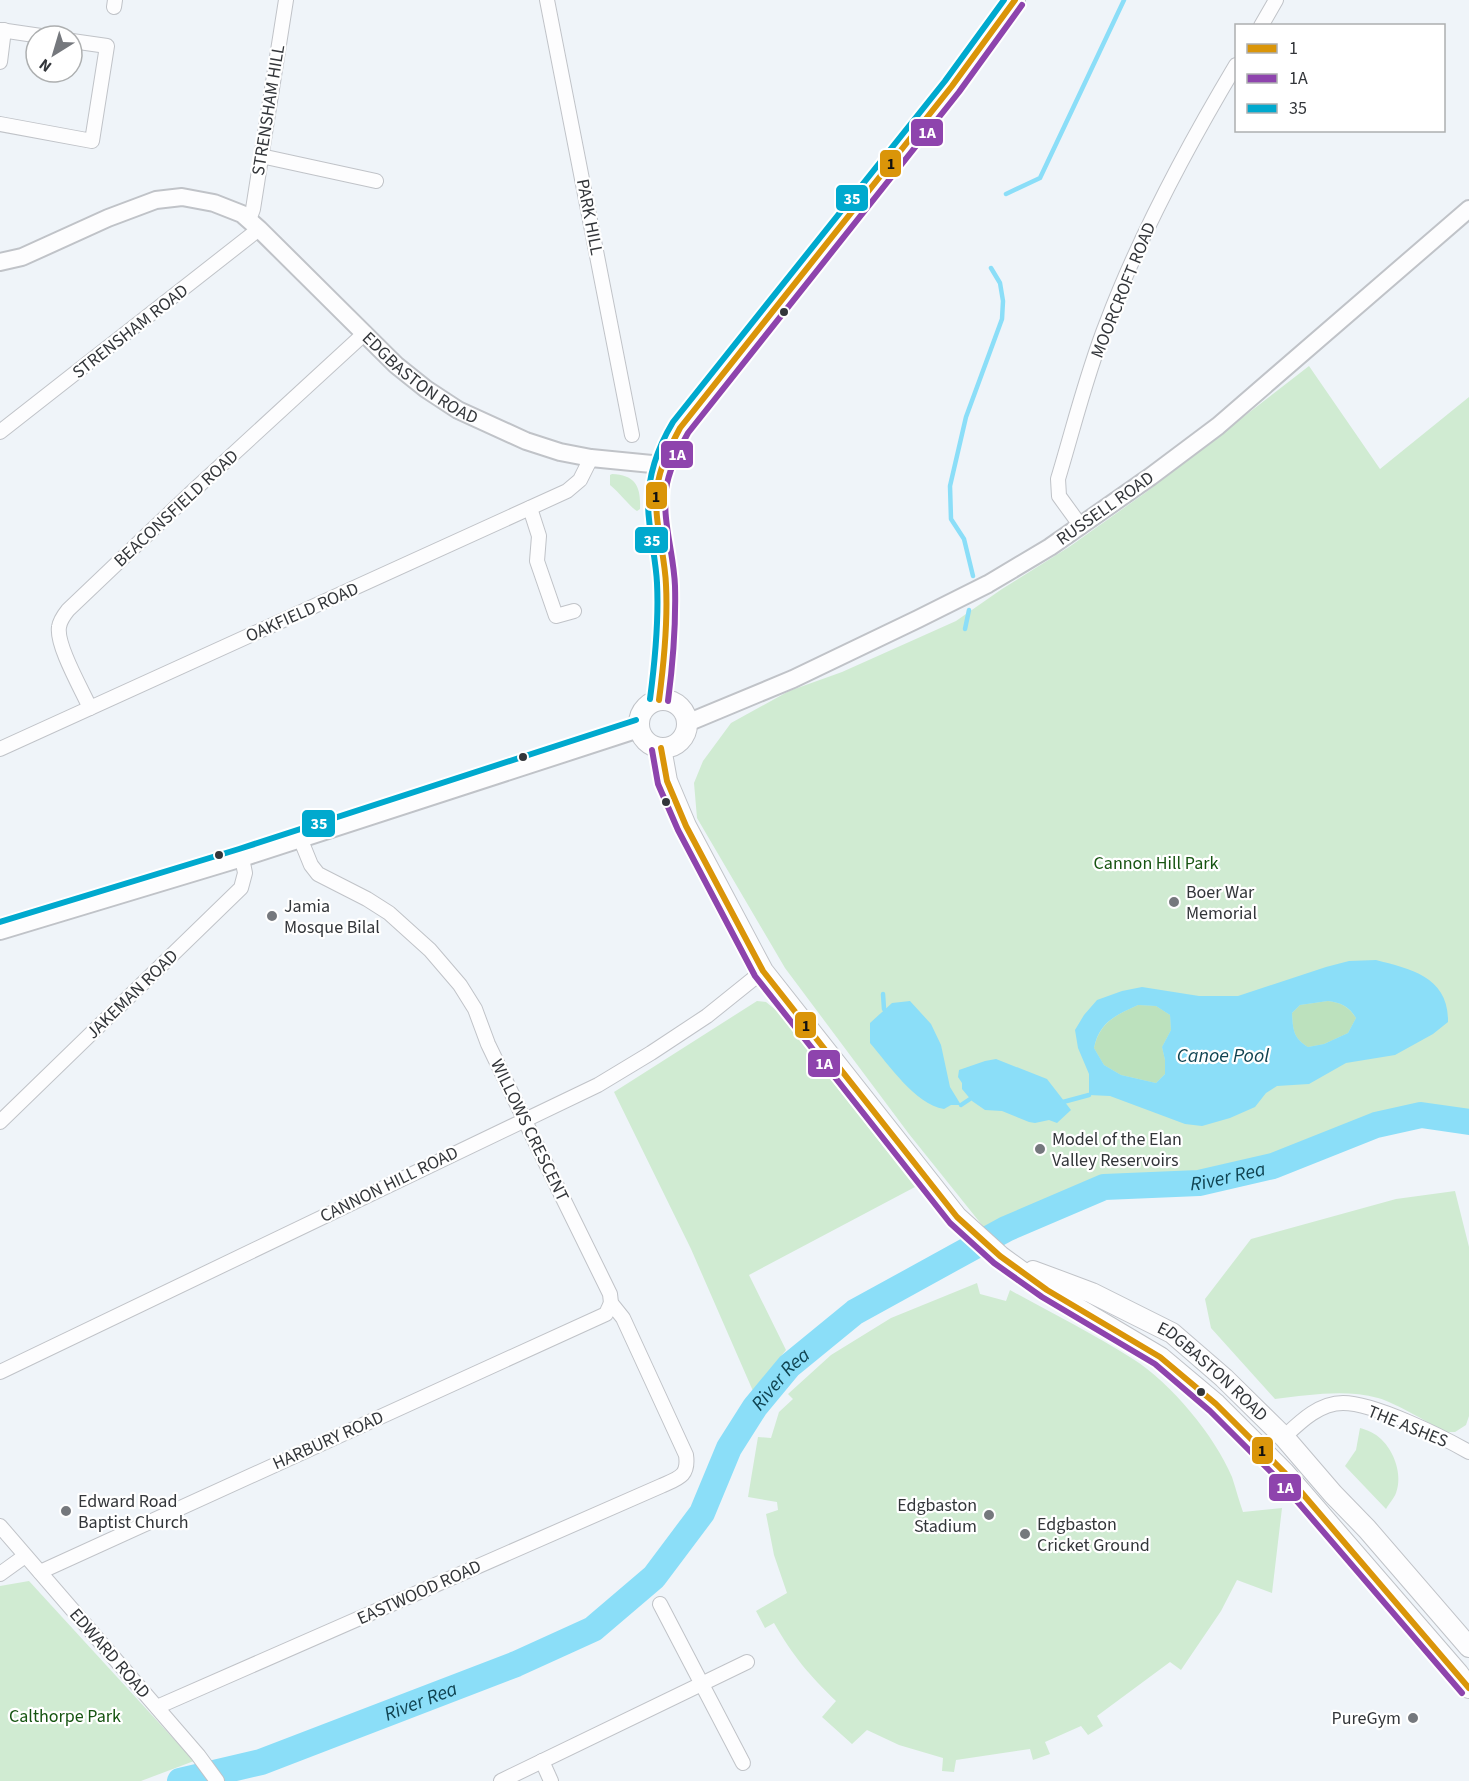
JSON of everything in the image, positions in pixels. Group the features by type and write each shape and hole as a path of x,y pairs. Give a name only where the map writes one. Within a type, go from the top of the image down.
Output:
{"main road":[{"path":"659,699 665,614 665,566 656,510 662,465 680,428 952,86 1015,0"},
{"path":"659,699 676,703 682,709 687,723 683,737 676,744 661,748 649,744 639,729 639,721 644,708 659,699"},
{"name":"EDGBASTON ROAD","path":"661,748 666,781 686,826 763,971 928,1181 970,1230 1047,1290 1160,1357 1216,1404 1267,1454 1365,1564 1469,1688"},
{"name":"EDGBASTON ROAD","path":"1005,1259 1092,1293 1173,1333 1224,1378 1284,1437 1469,1647"},
{"path":"1160,1357 1173,1333"},
{"path":"1267,1454 1284,1437"},
{"path":"1365,1564 1382,1547"}],"street":[{"name":"STRENSHAM HILL","path":"254,225 261,156 286,0"},
{"name":"PARK HILL","path":"547,0 632,435"},
{"path":"1262,24 1276,0"},
{"path":"0,62 2,30 24,33"},
{"path":"0,124 92,141 107,46 84,43"},
{"name":"MOORCROFT ROAD","path":"1080,525 1059,496 1058,479 1106,322 1145,234 1205,118 1235,67"},
{"path":"261,156 376,181"},
{"name":"EDGBASTON ROAD","path":"0,262 22,257 108,218 156,200 182,197 214,203 242,214 396,365 426,389 458,410 526,441 591,458 662,465"},
{"name":"RUSSELL ROAD","path":"687,723 824,664 988,584 1050,547 1218,426 1469,209"},
{"name":"STRENSHAM ROAD","path":"0,432 254,225"},
{"name":"BEACONSFIELD ROAD","path":"90,708 60,644 58,629 68,610 365,333"},
{"name":"OAKFIELD ROAD","path":"0,749 567,491 580,480 591,458"},
{"path":"530,508 539,536 537,561 556,616 574,611"},
{"path":"0,931 242,858 639,729"},
{"name":"WILLOWS CRESCENT","path":"300,838 311,865 318,874 367,898 408,928 445,966 475,1009 488,1044 610,1294 611,1304 623,1318 686,1455 688,1467 682,1477"},
{"name":"JAKEMAN ROAD","path":"0,1122 241,888 245,873 242,858"},
{"name":"CANNON HILL ROAD","path":"0,1372 598,1085 707,1016 763,971"},
{"name":"HARBURY ROAD","path":"40,1572 606,1314 611,1304"},
{"name":"THE ASHES","path":"1284,1437 1307,1416 1342,1403 1394,1416 1468,1448"},
{"name":"EASTWOOD ROAD","path":"157,1707 682,1477"},
{"name":"EDWARD ROAD","path":"0,1526 198,1755 217,1781"},
{"path":"0,1574 25,1556"},
{"path":"660,1604 743,1763"},
{"path":"501,1781 747,1662"},
{"path":"542,1761 551,1781"}],"green space":[{"name":"Cannon Hill Park","path":"1309,366 1380,469 1469,397 1469,1110 1403,1112 1342,1135 1201,1176 1099,1182 986,1230 909,1134 785,968 697,818 694,783 703,761 731,723 789,691 842,672 956,621 1069,547 1145,493"},
{"path":"612,474 632,480 638,489 640,509 637,511 634,509 610,485"},
{"path":"757,1001 766,1002 777,1011 915,1187 749,1275 786,1350 753,1391 691,1249 614,1092"},
{"path":"1328,1001 1344,1006 1356,1018 1348,1033 1324,1044 1308,1047 1299,1040 1295,1033 1292,1013 1300,1005"},
{"path":"1138,1005 1156,1006 1170,1015 1171,1030 1162,1047 1165,1074 1156,1083 1121,1075 1104,1065 1094,1048 1100,1032 1110,1020"},
{"path":"1455,1191 1469,1247 1469,1416 1466,1425 1455,1432 1446,1432 1394,1404 1365,1395 1327,1394 1275,1399 1211,1328 1205,1299 1251,1239 1396,1199"},
{"name":"Edgbaston Cricket Ground","path":"977,1283 980,1294 1006,1301 1010,1290 1103,1341 1147,1369 1177,1396 1215,1445 1232,1477 1243,1512 1282,1508 1272,1593 1237,1580 1221,1611 1181,1670 1170,1662 1097,1716 1103,1726 1088,1735 1081,1726 1045,1742 1050,1754 1033,1760 1030,1749 956,1760 954,1772 942,1771 943,1758 899,1745 867,1730 852,1744 822,1717 836,1701 802,1665 774,1623 765,1628 756,1611 787,1593 774,1555 766,1514 778,1510 777,1502 748,1497 758,1437 771,1438 779,1412 793,1399 788,1394 831,1355 891,1318"},
{"path":"1360,1428 1376,1435 1386,1444 1396,1464 1398,1486 1386,1509 1345,1466 1356,1450"},
{"name":"Calthorpe Park","path":"29,1581 194,1761 141,1781 0,1781 0,1586"}],"water":[{"name":"Canoe Pool","path":"1376,960 1402,967 1426,978 1442,995 1447,1007 1448,1022 1433,1034 1395,1055 1346,1063 1309,1084 1277,1086 1266,1093 1255,1107 1230,1118 1202,1126 1185,1124 1110,1096 1089,1095 1089,1074 1078,1048 1075,1030 1097,1000 1142,987 1199,996 1238,996 1349,961","holes":["1328,1001 1344,1006 1356,1018 1348,1033 1324,1044 1308,1047 1299,1040 1295,1033 1292,1013 1300,1005","1138,1005 1156,1006 1170,1015 1171,1030 1162,1047 1165,1074 1156,1083 1121,1075 1104,1065 1094,1048 1096,1039 1110,1020"]},
{"path":"910,1001 931,1024 941,1045 950,1087 961,1105 951,1105 944,1109 923,1100 903,1082 870,1043 870,1023 892,1003"},
{"path":"996,1059 1047,1079 1071,1110 1057,1123 1049,1120 1035,1123 1002,1111 985,1110 972,1101 962,1089 962,1083 958,1077 959,1070"}],"waterway":[{"path":"1006,194 1040,178 1124,0"},
{"path":"973,576 964,539 951,519 950,486 966,417 1002,319 1003,301 1000,283 991,268"},
{"path":"965,629 969,610"},
{"path":"883,994 884,1009"},
{"path":"1063,1102 1089,1095"},
{"path":"961,1105 970,1099"},
{"name":"River Rea","path":"180,1781 261,1762 516,1664 593,1629 654,1577 702,1513 729,1448 755,1407 789,1366 855,1312 1006,1229 1104,1187 1199,1183 1273,1166 1376,1125 1421,1115 1469,1122"}],"transit line":[{"name":"35","path":"650,699 656,641 657,598 656,567 648,506 650,481 656,457 667,433 673,422 945,81 1004,0"},
{"name":"1","path":"659,700 665,642 666,599 656,500 660,472 680,428 952,86 1015,0"},
{"name":"1A","path":"668,701 674,643 675,586 665,501 669,474 674,460 688,433 959,92 1022,5"},
{"name":"35","path":"0,922 239,849 636,720"},
{"name":"1","path":"661,748 667,781 686,826 763,971 957,1217 1000,1256 1047,1290 1160,1357 1216,1404 1284,1472 1469,1688"},
{"name":"1A","path":"652,750 658,784 678,830 755,976 950,1223 994,1263 1042,1297 1155,1364 1210,1411 1277,1478 1462,1693"}],"place":[{"name":"Boer War Memorial","path":"1174,902"},
{"name":"Jamia Mosque Bilal","path":"272,916"},
{"name":"Model of the Elan Valley Reservoirs","path":"1040,1149"},
{"name":"Edward Road Baptist Church","path":"66,1511"},
{"name":"Edgbaston Stadium","path":"989,1515"},
{"name":"Edgbaston Cricket Ground","path":"1025,1534"},
{"name":"PureGym","path":"1413,1718"}]}
